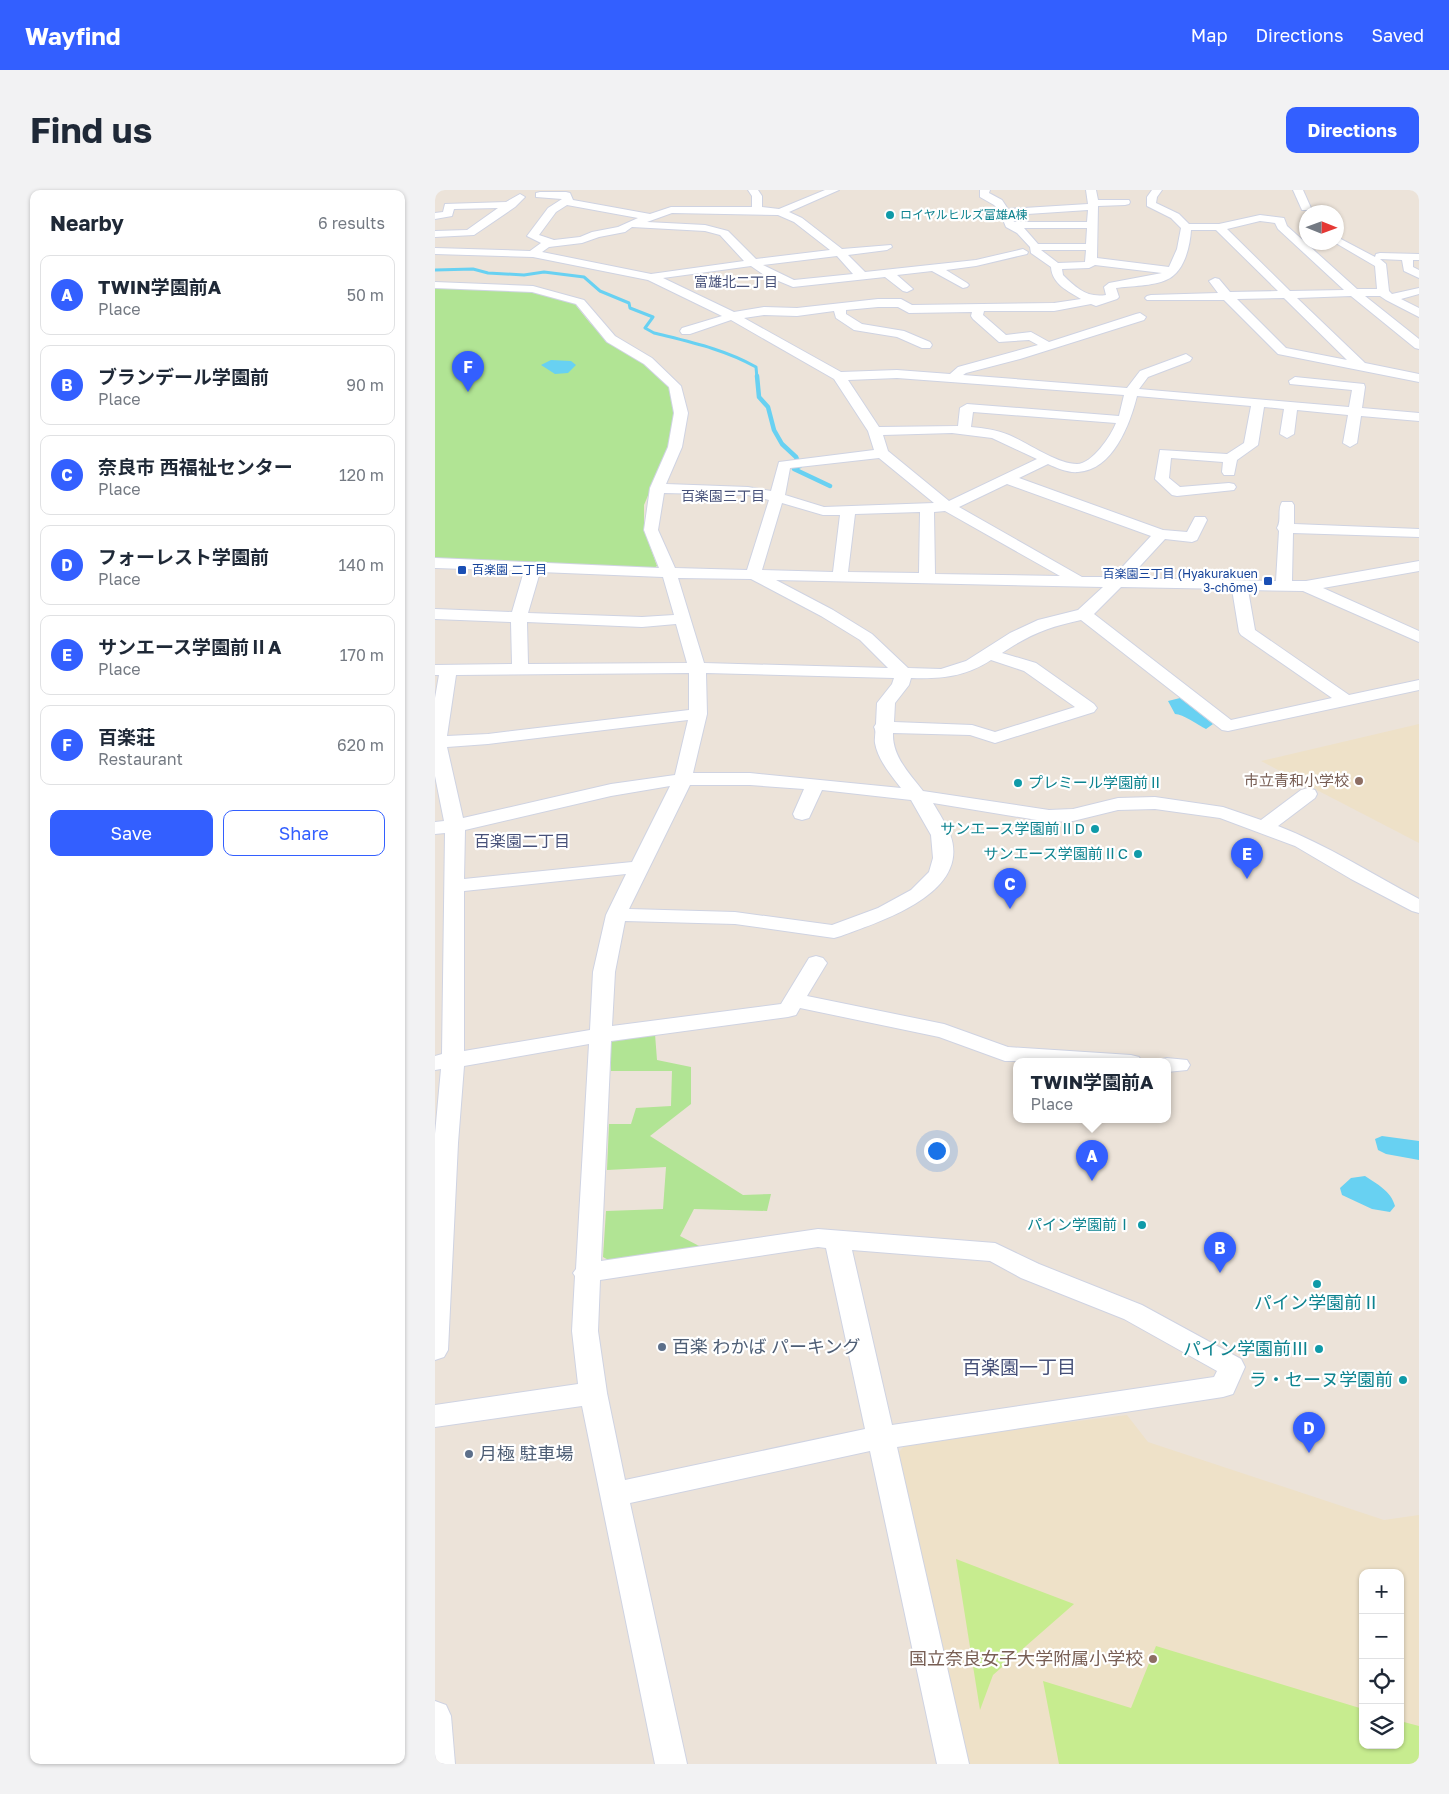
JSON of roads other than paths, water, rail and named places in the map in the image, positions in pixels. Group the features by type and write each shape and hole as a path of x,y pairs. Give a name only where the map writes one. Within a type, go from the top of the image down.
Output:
{"street":[{"path":"753,190 757,196 757,210"},
{"path":"780,212 834,190"},
{"path":"985,190 984,195 993,197 1007,212 1010,225 1021,231 1035,247 1035,250 1056,266 1089,265 1091,261 1090,247 1093,239 1091,190"},
{"path":"1157,190 1152,197 1151,204 1175,216 1186,227 1219,228 1260,218 1280,220 1298,225"},
{"path":"1298,190 1305,205"},
{"path":"585,194 589,205"},
{"path":"540,196 566,195 567,202"},
{"path":"435,234 470,233 521,197"},
{"path":"553,243 532,236 552,210 567,202 650,217"},
{"path":"1007,212 1125,202"},
{"path":"435,217 448,214 449,206 511,205"},
{"path":"533,254 546,244 582,240 597,234 621,230 630,224 671,210 757,210 780,212 791,216 840,253 861,275"},
{"path":"435,217 495,216"},
{"path":"1280,220 1282,227 1353,292 1419,345"},
{"path":"630,224 705,228 724,233 753,263 768,273 793,284 976,263 1023,252"},
{"path":"1010,225 1091,224"},
{"path":"686,331 732,316 764,311 797,312 878,303 901,303 909,309 1054,307 1113,297 1110,287 1113,285 1166,276 1178,262 1185,242 1186,227"},
{"path":"1219,228 1359,366"},
{"path":"1344,244 1380,264 1387,295 1419,313"},
{"path":"651,277 887,247"},
{"path":"1035,247 1090,247"},
{"path":"435,251 533,254 651,277 732,316 839,376 875,431 882,453 948,507 1079,580"},
{"path":"1380,256 1413,257 1409,269 1419,276"},
{"path":"1091,261 1170,270"},
{"path":"952,378 962,370 1140,317 1091,300 1070,288 1057,276 1056,266"},
{"path":"933,267 963,285"},
{"path":"886,272 907,289"},
{"path":"1215,281 1227,296 1282,351 1359,366 1416,367"},
{"path":"435,285 533,289 579,302 611,339 648,361 675,386 681,413 675,447 657,488 651,530 669,573 682,619 691,642 697,668 698,714 683,779 617,915 604,972 586,1273 585,1331 593,1393 671,1764"},
{"path":"1151,298 1353,292 1387,295 1419,291"},
{"path":"840,308 840,314 858,327 900,334 926,345"},
{"path":"979,308 977,316 1003,339 1031,336 1047,346"},
{"path":"900,334 928,332"},
{"path":"875,431 964,430 997,435 1048,459 1073,468 1083,468 1103,453 1125,420 1132,392 1142,375 1187,358"},
{"path":"839,376 897,374 952,378 1013,397 1125,420"},
{"path":"1295,382 1359,387 1350,443"},
{"path":"964,430 967,408 1013,397 1132,392 1419,417"},
{"path":"1230,458 1228,492 1177,492 1162,480 1165,453 1230,458 1251,445 1258,402"},
{"path":"1287,434 1291,405"},
{"path":"753,574 777,497 784,465 882,453"},
{"path":"657,488 748,491 823,510 849,511 948,507 1048,459"},
{"path":"1007,479 1161,534 1192,537 1200,520"},
{"path":"1284,585 1284,528 1287,505"},
{"path":"927,508 927,579"},
{"path":"840,576 849,511"},
{"path":"1284,528 1419,532"},
{"path":"435,1350 446,1143 444,1061 455,886 445,827 437,742 441,670 697,668 942,674 972,665 1016,636 1044,624 1084,614 1117,582 1161,534"},
{"path":"435,563 669,573 1306,586 1419,566"},
{"path":"521,669 519,617 533,568"},
{"path":"1390,572 1412,581"},
{"path":"753,574 827,613 866,637 904,674"},
{"path":"1239,584 1247,632 1347,700"},
{"path":"1306,586 1419,637"},
{"path":"435,614 642,622 682,619"},
{"path":"1084,614 1228,726 1419,685"},
{"path":"883,726 972,730 995,738 1088,708 1030,667 989,654"},
{"path":"617,915 735,918 834,932 885,912 918,894 938,874 943,858 941,835 925,806 894,767 884,743 883,726 886,703 900,685 904,674"},
{"path":"437,742 488,739 698,714"},
{"path":"445,827 611,790 683,779 750,779 815,784 915,795 1049,816 1073,814 1118,804 1155,804 1223,813 1264,827 1302,842 1358,875 1419,907"},
{"path":"802,814 815,784"},
{"path":"1264,827 1308,794"},
{"path":"455,886 639,867"},
{"path":"444,1061 601,1035 788,1010 816,963"},
{"path":"794,1000 944,1031 1005,1054 1068,1058"},
{"path":"586,1273 818,1238 995,1252 1030,1271 1133,1312 1232,1367 1223,1386 879,1438 615,1494"},
{"path":"837,1240 879,1438 953,1764"},
{"path":"435,1416 593,1393"},
{"path":"435,1716 439,1764"}],"water":[{"path":"551,360 571,361 576,365 568,373 555,374 541,365"},
{"path":"1180,698 1213,724 1206,729 1175,714 1168,701"},
{"path":"1382,1136 1419,1141 1419,1160 1386,1154 1378,1150 1375,1139"},
{"path":"1365,1176 1383,1188 1390,1196 1395,1206 1390,1212 1372,1209 1342,1195 1340,1188 1351,1178"}],"waterway":[{"path":"435,270 473,269 488,273 524,275 544,272 584,277 600,291 629,303 630,308 653,317 645,328 654,333 732,355 756,367 757,378"},
{"path":"757,376 759,397 768,407 774,430 782,444 796,457 800,466 794,469 830,486"}],"place":[{"name":"ロイヤルヒルズ富雄A棟","path":"890,215"},
{"name":"百楽荘","path":"468,392"},
{"name":"百楽園 二丁目","path":"462,570"},
{"name":"百楽園三丁目 (Hyakurakuen 3-chōme)","path":"1268,581"},
{"name":"市立青和小学校","path":"1359,781"},
{"name":"プレミール学園前Ⅱ","path":"1018,783"},
{"name":"サンエース学園前ⅡD","path":"1095,829"},
{"name":"サンエース学園前ⅡC","path":"1138,854"},
{"name":"サンエース学園前ⅡA","path":"1247,879"},
{"name":"奈良市 西福祉センター","path":"1010,909"},
{"name":"TWIN学園前A","path":"1092,1181"},
{"name":"パイン学園前Ⅰ","path":"1142,1225"},
{"name":"ブランデール学園前","path":"1220,1273"},
{"name":"パイン学園前Ⅱ","path":"1317,1284"},
{"name":"百楽 わかば パーキング","path":"662,1347"},
{"name":"パイン学園前Ⅲ","path":"1319,1349"},
{"name":"ラ・セーヌ学園前","path":"1403,1380"},
{"name":"フォーレスト学園前","path":"1309,1453"},
{"name":"月極 駐車場","path":"469,1454"},
{"name":"国立奈良女子大学附属小学校","path":"1153,1659"}],"district":[{"name":"富雄北二丁目","path":"736,282"},
{"name":"百楽園三丁目","path":"723,496"},
{"name":"百楽園二丁目","path":"522,841"},
{"name":"百楽園一丁目","path":"1019,1367"}]}
